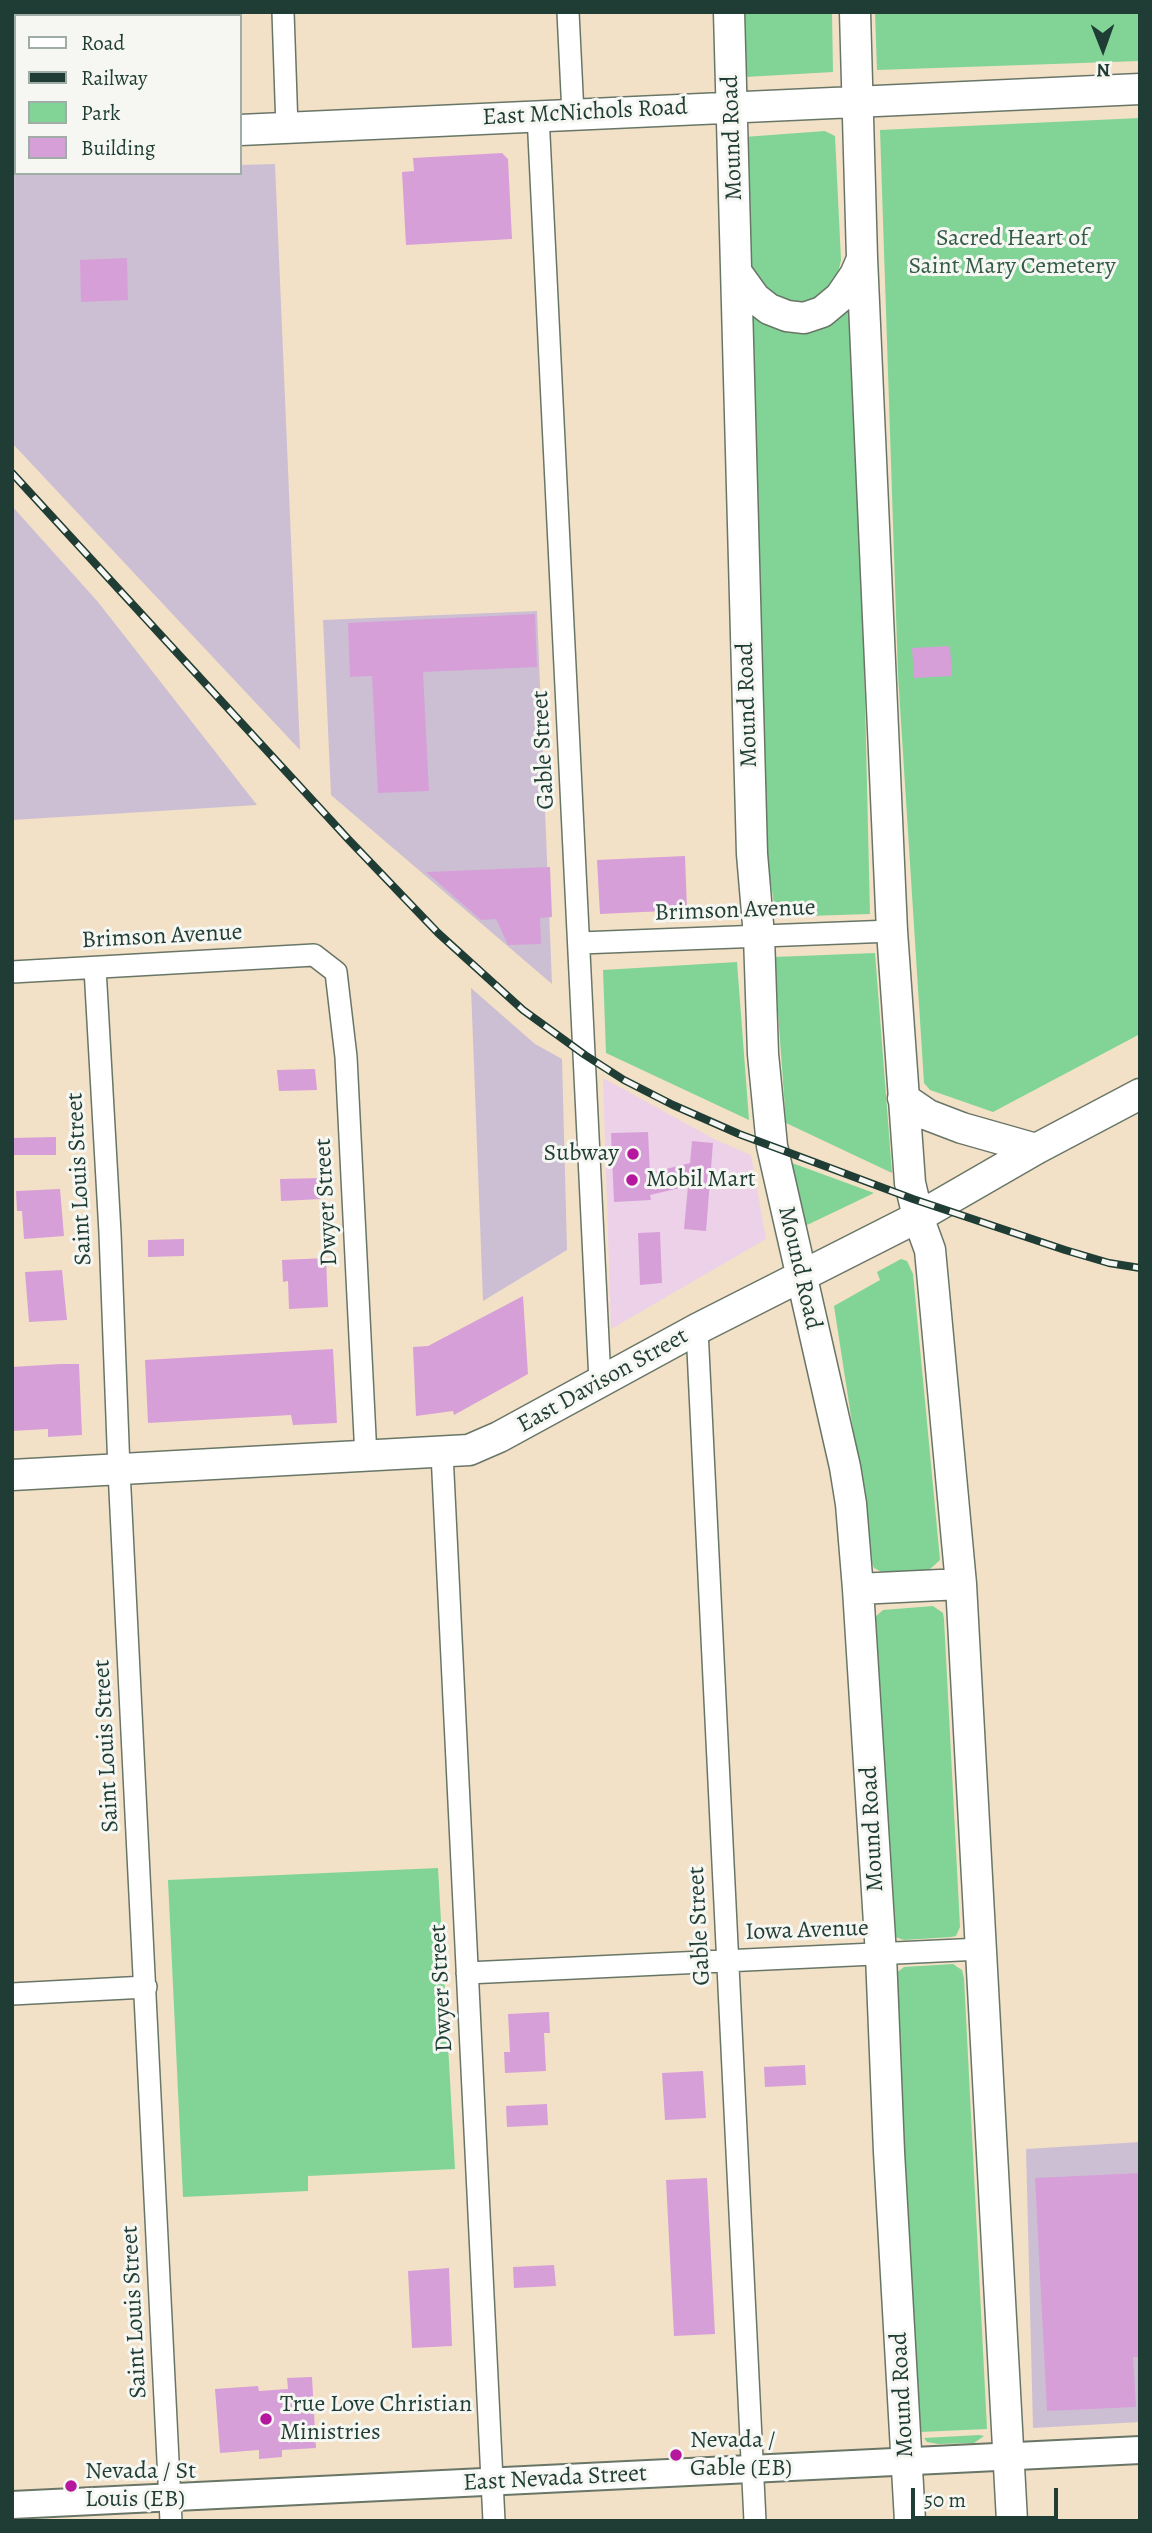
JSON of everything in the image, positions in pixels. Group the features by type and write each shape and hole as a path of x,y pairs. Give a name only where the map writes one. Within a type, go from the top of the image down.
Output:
{"main road":[{"name":"Mound Road","path":"729,12 752,840 759,936 762,1054 772,1146 845,1467 858,1590 881,1955 910,2521"},
{"path":"855,12 862,258 892,931 910,1183 930,1250 961,1584 1012,2521"},
{"name":"East McNichols Road","path":"242,130 1140,89"},
{"path":"737,273 755,298 769,309 787,316 804,318 822,312 839,297 855,275 862,258"},
{"name":"East Davison Street","path":"12,1475 469,1450 499,1437 697,1329 918,1217 1036,1149 1140,1094"},
{"path":"903,1098 928,1115 962,1128 1036,1149"},
{"path":"858,1590 961,1584"}],"street":[{"path":"283,12 288,128"},
{"path":"568,12 573,114"},
{"name":"Gable Street","path":"538,115 600,1381"},
{"name":"Brimson Avenue","path":"580,943 892,931"},
{"name":"Brimson Avenue","path":"12,972 314,955"},
{"name":"Dwyer Street","path":"314,955 336,972 346,1057 366,1457"},
{"name":"Saint Louis Street","path":"95,968 171,2509"},
{"name":"Gable Street","path":"697,1329 755,2521"},
{"name":"Dwyer Street","path":"442,1453 494,2521"},
{"name":"Iowa Avenue","path":"467,1973 981,1949"},
{"path":"12,1994 146,1987"},
{"name":"East Nevada Street","path":"12,2505 171,2509 492,2482 1140,2450"}],"shaded area":[{"path":"275,164 300,750 12,443 12,175 242,175 242,165"},
{"path":"12,506 98,602 257,805 12,820"},
{"path":"537,611 552,984 331,795 323,620"},
{"path":"471,988 535,1044 562,1059 567,1250 483,1301"},
{"path":"603,1078 716,1140 751,1155 766,1239 611,1329"},
{"path":"1140,2142 1140,2422 1033,2428 1026,2149"}],"green space":[{"path":"738,12 832,12 833,72 745,77"},
{"path":"875,12 1140,12 1140,61 877,70"},
{"name":"Sacred Heart of Saint Mary Cemetery","path":"1140,118 1140,1034 993,1112 930,1090 924,1083 898,675 880,130"},
{"path":"825,131 835,136 841,260 838,273 830,287 813,300 795,304 780,300 752,283 744,137"},
{"path":"851,308 856,316 870,914 776,917 763,831 750,325 754,318"},
{"path":"875,953 892,1173 786,1123 774,957"},
{"path":"737,962 749,1120 606,1053 603,970"},
{"path":"792,1163 874,1193 805,1226 801,1219"},
{"path":"901,1259 907,1261 913,1274 940,1560 929,1570 882,1572 874,1568 872,1563 834,1306 880,1280 877,1272"},
{"path":"933,1606 943,1613 944,1619 960,1927 956,1936 904,1940 892,1933 874,1618 883,1610"},
{"path":"438,1868 455,2169 308,2176 308,2191 183,2197 168,1880"},
{"path":"953,1964 962,1970 964,1978 987,2429 920,2432 893,1984 895,1974 904,1967"},
{"path":"984,2436 974,2443 938,2444 927,2442 924,2438"}],"building":[{"path":"502,153 508,159 512,239 406,245 402,172 414,171 413,158"},
{"path":"127,258 128,300 81,302 80,260"},
{"path":"535,614 537,667 423,672 429,791 378,793 372,676 350,677 348,623"},
{"path":"950,646 952,676 914,678 912,648"},
{"path":"685,856 687,910 600,914 597,860"},
{"path":"550,867 552,917 540,918 541,944 508,945 496,919 481,920 426,872"},
{"path":"315,1069 317,1090 279,1091 277,1070"},
{"path":"648,1132 650,1173 690,1163 692,1141 713,1143 706,1231 684,1229 688,1186 650,1195 651,1200 614,1202 611,1133"},
{"path":"56,1137 56,1155 13,1155 12,1138"},
{"path":"321,1178 322,1199 281,1201 280,1179"},
{"path":"60,1189 64,1236 24,1239 22,1211 17,1211 16,1191"},
{"path":"660,1232 662,1283 640,1285 638,1233"},
{"path":"184,1239 184,1256 148,1257 148,1240"},
{"path":"326,1258 328,1307 289,1309 288,1281 283,1282 282,1260"},
{"path":"62,1270 67,1320 29,1322 25,1272"},
{"path":"523,1296 528,1374 454,1415 453,1411 416,1416 413,1347 428,1346"},
{"path":"333,1349 337,1423 293,1425 291,1415 148,1423 145,1360"},
{"path":"79,1364 82,1435 48,1437 48,1429 12,1431 12,1367"},
{"path":"549,2012 550,2033 544,2033 546,2071 505,2073 504,2052 510,2052 508,2014"},
{"path":"805,2065 806,2085 765,2087 764,2067"},
{"path":"703,2071 706,2118 665,2120 662,2073"},
{"path":"547,2104 548,2125 507,2127 506,2106"},
{"path":"1140,2173 1140,2357 1133,2357 1136,2407 1047,2411 1035,2178"},
{"path":"707,2178 715,2334 674,2336 666,2180"},
{"path":"554,2265 556,2286 514,2288 513,2267"},
{"path":"449,2268 452,2346 412,2348 408,2271"},
{"name":"True Love Christian Ministries","path":"312,2377 316,2448 282,2450 282,2457 259,2459 259,2450 220,2453 215,2389 258,2386 259,2391 288,2389 287,2378"}],"railway":[{"path":"12,473 348,839 438,933 523,1010 585,1055 624,1080 739,1134 913,1199 1065,1250 1109,1263 1140,1268"}],"place":[{"name":"Subway","path":"633,1154"},
{"name":"Mobil Mart","path":"632,1180"},
{"name":"True Love Christian Ministries","path":"266,2419"},
{"name":"Nevada / Gable (EB)","path":"676,2455"},
{"name":"Nevada / St Louis (EB)","path":"71,2486"}]}
